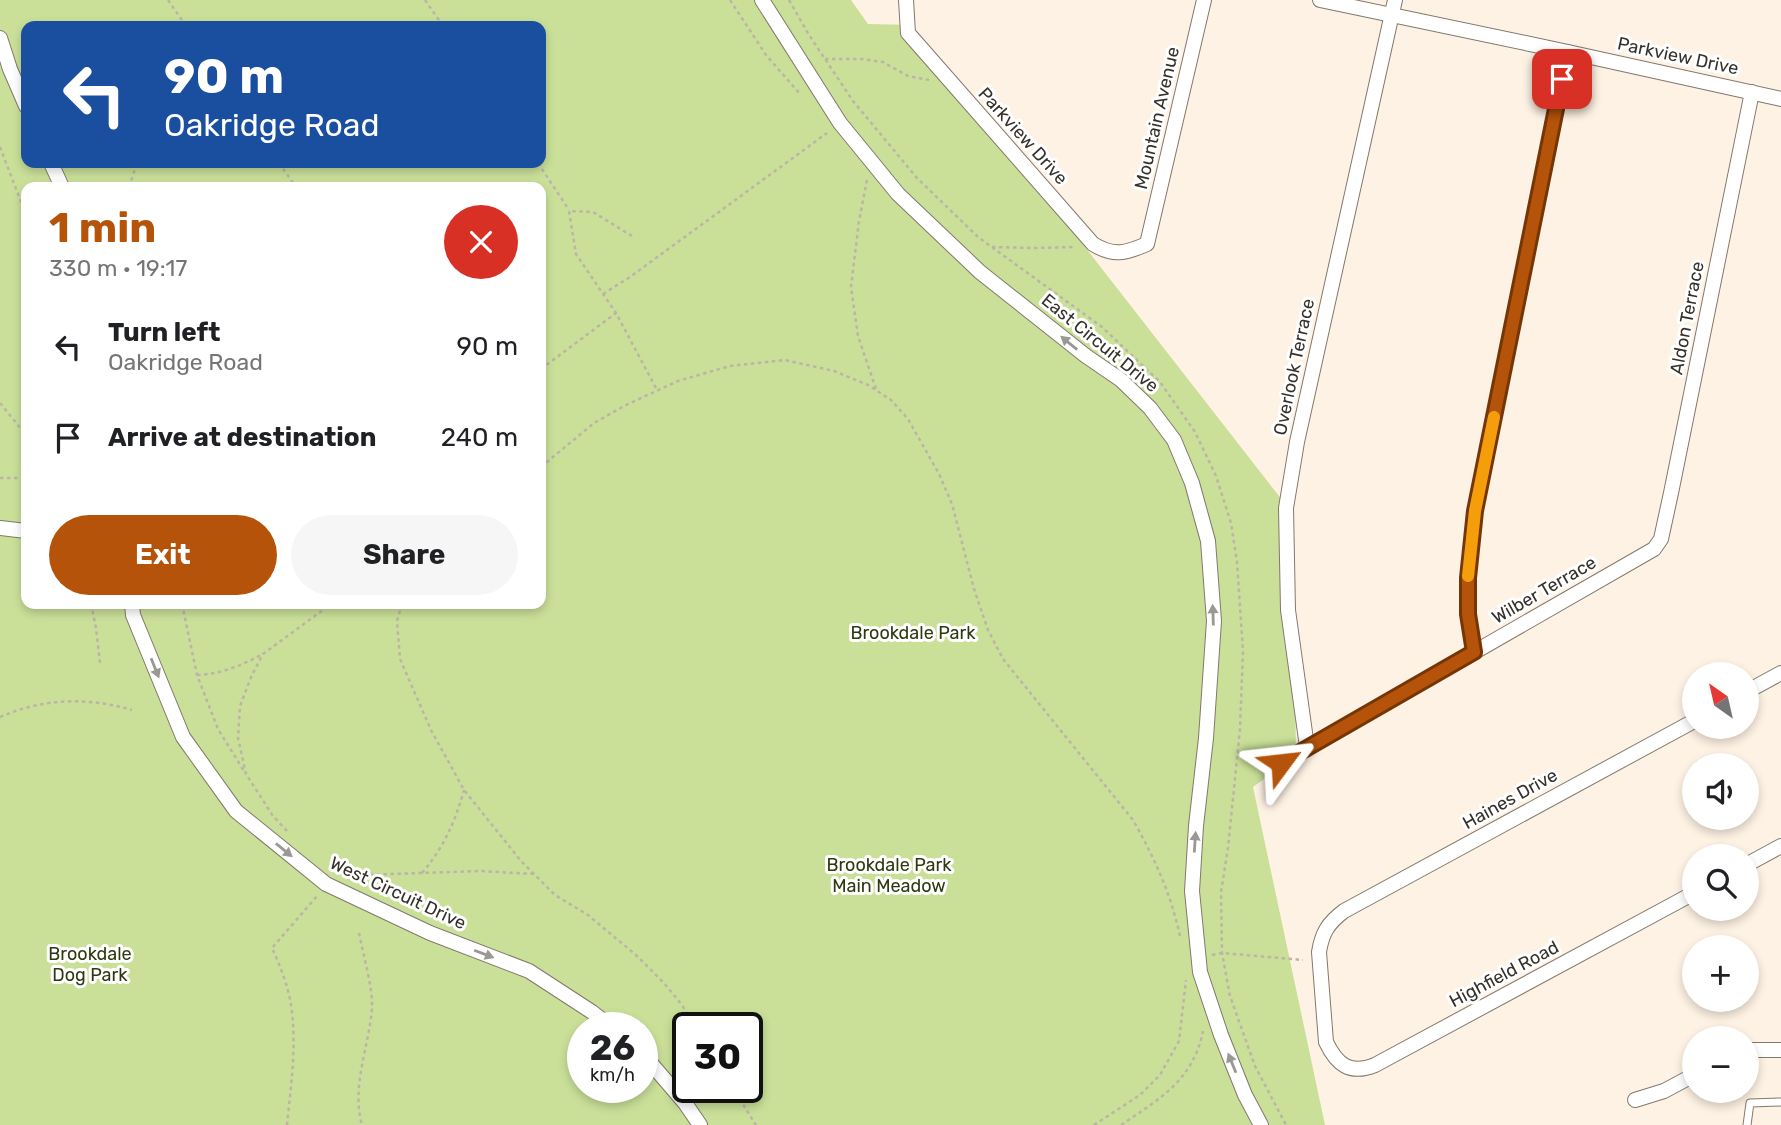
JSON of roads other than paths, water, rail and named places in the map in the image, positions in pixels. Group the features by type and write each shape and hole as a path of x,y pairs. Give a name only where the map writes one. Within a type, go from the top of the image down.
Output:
{"street":[{"name":"East Circuit Drive","path":"762,0 840,123 912,208 980,272 1086,356 1121,380 1150,408 1174,440 1192,483 1208,541 1214,621 1192,891 1200,972 1221,1035 1245,1095 1261,1125"},
{"name":"Parkview Drive","path":"906,0 908,33 1093,244 1112,253 1130,251 1147,244"},
{"name":"Mountain Avenue","path":"1147,244 1204,0"},
{"name":"Parkview Drive","path":"1320,0 1394,7 1568,52 1781,99"},
{"name":"Overlook Terrace","path":"1307,747 1288,610 1286,508 1300,428 1394,7"},
{"path":"0,38 21,94"},
{"path":"1474,652 1468,614 1468,578 1475,511 1568,52"},
{"name":"Aldon Terrace","path":"1654,549 1661,539 1671,493 1752,92"},
{"path":"0,528 21,530"},
{"name":"Wilber Terrace","path":"1281,763 1654,549"},
{"name":"West Circuit Drive","path":"133,610 183,737 236,810 326,884 430,933 529,971 592,1012"},
{"path":"1759,685 1781,673"},
{"name":"Haines Drive","path":"1320,961 1321,940 1325,930 1333,919 1344,911 1682,728"},
{"path":"1759,858 1781,846"},
{"name":"Highfield Road","path":"1320,961 1326,1042 1332,1055 1340,1063 1354,1069 1363,1069 1682,899"},
{"path":"1759,1050 1781,1050"},
{"path":"658,1072 700,1125"},
{"path":"1635,1100 1664,1091 1682,1081"}],"lane":[{"path":"1747,1125 1750,1103 1781,1102"}],"park label":[{"name":"Brookdale Park","path":"913,633"},
{"name":"Brookdale Park Main Meadow","path":"889,875"},
{"name":"Brookdale Dog Park","path":"90,964"}]}
